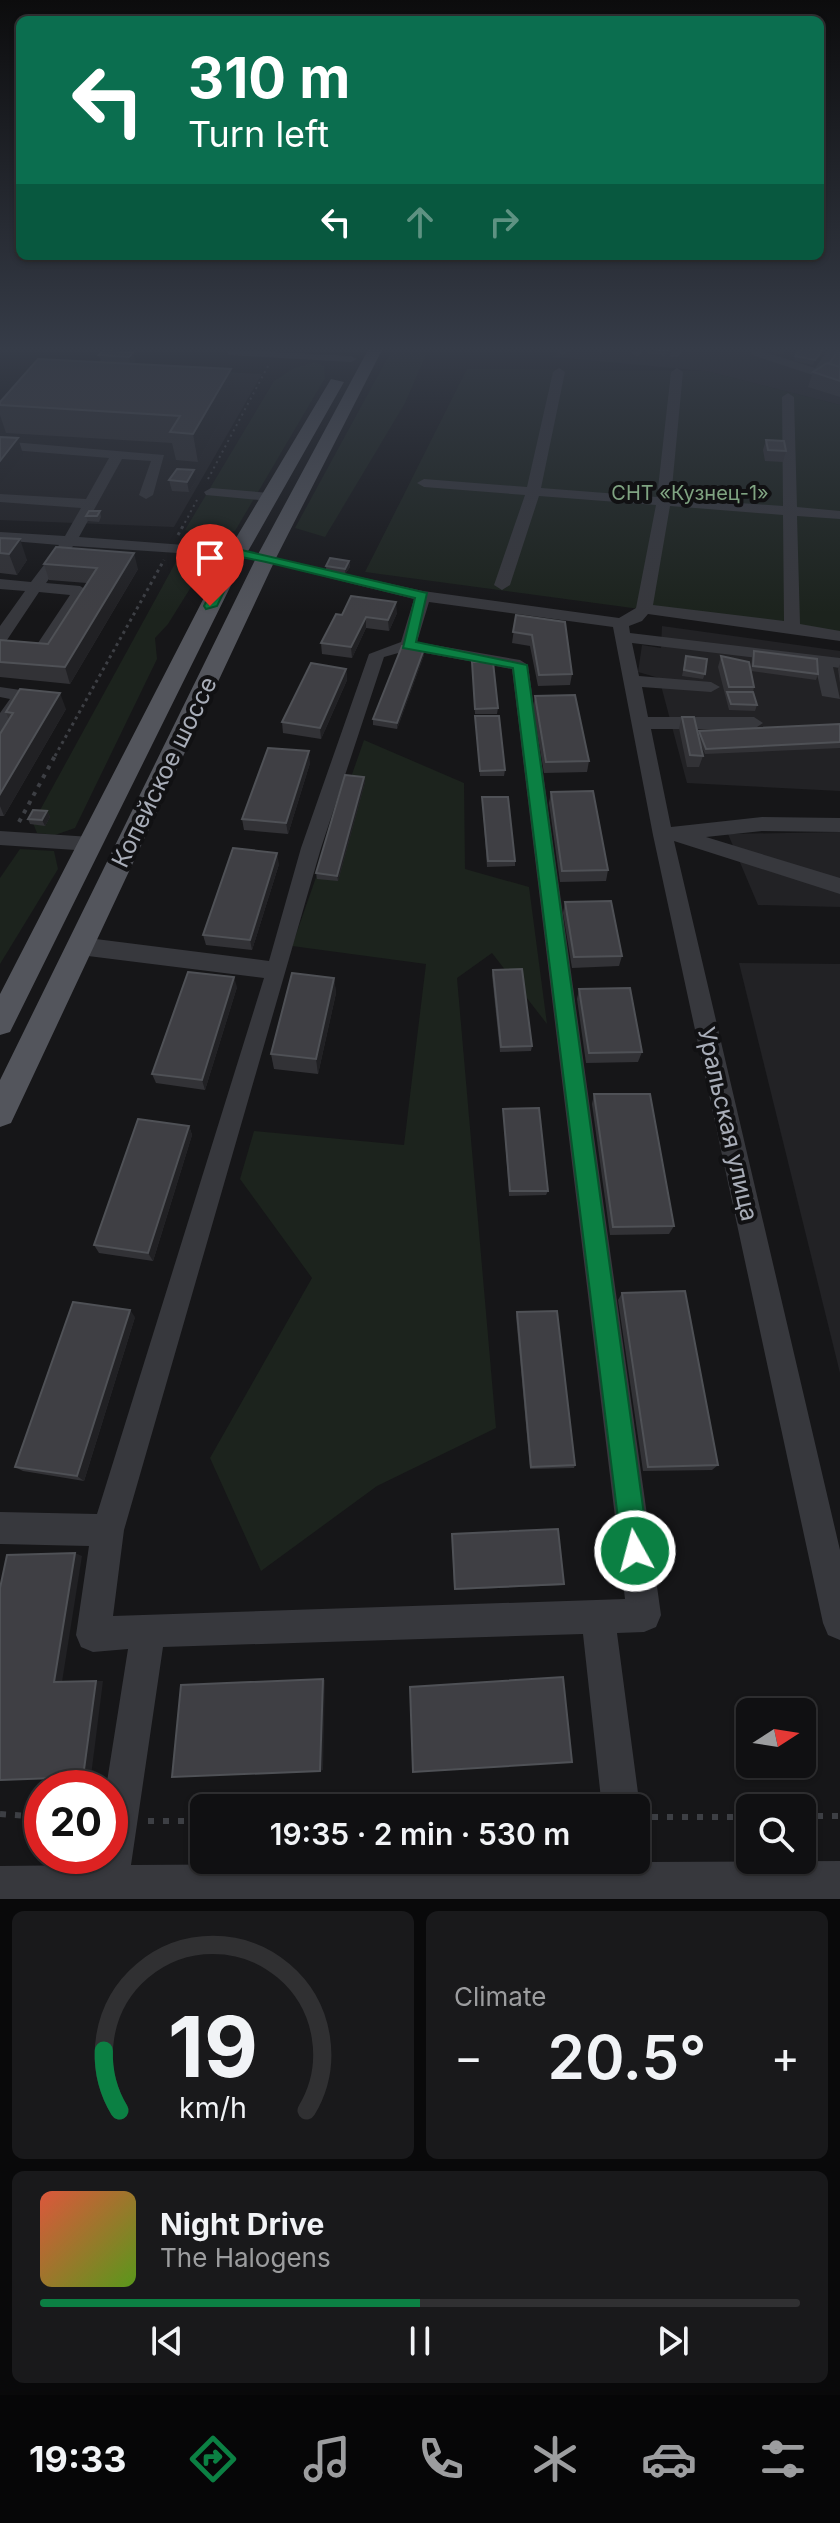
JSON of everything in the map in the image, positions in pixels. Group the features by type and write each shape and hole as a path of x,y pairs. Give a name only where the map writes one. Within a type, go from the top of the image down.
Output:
{"main road":[{"name":"Копейское шоссе","path":"0,1023 237,553 305,437"},
{"name":"Копейское шоссе","path":"0,1113 266,558 330,437"},
{"path":"237,553 266,558"}],"street":[{"path":"502,585 533,493 545,437"},
{"path":"622,630 644,609 663,504 670,437"},
{"path":"789,437 792,627"},
{"path":"0,445 159,458 146,495"},
{"path":"0,638 70,540 117,456"},
{"path":"424,483 663,504 840,515"},
{"path":"207,488 270,497"},
{"path":"0,498 90,504"},
{"path":"0,536 237,553"},
{"path":"266,558 423,596 832,662 828,692 840,694"},
{"path":"0,584 80,591 43,648 0,645"},
{"path":"408,645 423,596"},
{"path":"644,609 840,636"},
{"name":"Уральская улица","path":"622,630 840,1623"},
{"path":"408,645 520,665 644,1615 148,1630 93,1635 108,1530 277,971 311,848 377,654 408,645"},
{"path":"633,681 711,687"},
{"path":"0,692 21,695 0,727"},
{"path":"642,723 754,723"},
{"path":"668,835 762,824 840,825"},
{"path":"668,835 840,886"},
{"path":"5,839 91,844"},
{"path":"80,946 277,971"},
{"path":"0,1528 108,1530"},
{"path":"598,1616 632,1794"},
{"path":"128,1770 148,1630"},
{"path":"0,1885 109,1892 392,1891 630,1880 840,1880"}],"path":[{"path":"5,839 207,488 233,437"},
{"path":"650,1813 736,1817"},
{"path":"0,1814 24,1816"},
{"path":"816,1816 840,1816"},
{"path":"128,1822 190,1821"}],"shaded area":[{"path":"0,437 226,437 174,527 0,520"},
{"path":"662,626 840,651 840,791 687,783 659,678 638,672 642,645 661,648"},
{"path":"840,832 840,907 758,905 728,834"},
{"path":"739,963 840,964 840,1373"}],"green space":[{"path":"241,437 291,437 235,531 206,538 185,530"},
{"path":"345,437 385,437 325,537 295,528"},
{"name":"СНТ «Кузнец-1»","path":"433,437 840,437 840,636 365,572"},
{"path":"190,555 206,563 168,624 155,638 157,659 75,828 55,835 37,833 33,823 178,558"},
{"path":"364,740 464,783 465,869 529,887 547,1024 492,953 457,978 496,1428 377,1486 261,1571 210,1458 312,1278 240,1179 254,1131 404,1145 426,964 292,946"},
{"path":"20,849 54,851 58,869 0,964 0,878"}],"building":[{"path":"0,437 18,438 0,461"},
{"path":"766,440 784,441 786,451 768,450"},
{"path":"177,469 194,470 187,482 169,480"},
{"path":"89,511 100,511 97,516 86,516"},
{"path":"0,538 20,539 9,554 0,553"},
{"path":"56,547 134,553 65,667 0,662 0,640 48,644 97,568 44,564"},
{"path":"330,558 349,561 345,569 326,566"},
{"path":"351,596 396,602 388,620 366,617 351,647 321,643 336,614 342,615"},
{"path":"516,615 565,622 572,674 539,675 532,635 513,632"},
{"path":"402,646 424,649 397,723 373,719"},
{"path":"754,651 817,659 818,674 753,666"},
{"path":"686,656 707,659 705,674 684,670"},
{"path":"721,656 749,662 754,687 729,687"},
{"path":"472,662 493,662 498,708 475,709"},
{"path":"311,663 346,669 320,728 282,722"},
{"path":"20,689 60,693 0,794 0,734 13,713 6,712"},
{"path":"727,692 753,692 757,705 731,704"},
{"path":"575,695 589,761 546,762 535,696"},
{"path":"475,716 499,716 505,770 480,771"},
{"path":"682,717 694,717 703,756 690,755"},
{"path":"840,724 840,742 706,749 699,731"},
{"path":"268,748 309,751 286,823 242,819"},
{"path":"345,775 364,777 337,876 316,873"},
{"path":"593,791 608,870 562,871 551,792"},
{"path":"482,797 508,797 515,861 488,861"},
{"path":"33,810 47,811 42,820 28,819"},
{"path":"233,848 277,853 250,940 203,935"},
{"path":"611,901 622,956 574,957 565,902"},
{"path":"522,969 532,1046 501,1047 493,970"},
{"path":"188,972 234,977 202,1080 152,1074"},
{"path":"292,973 334,978 316,1059 271,1054"},
{"path":"630,988 642,1052 589,1053 579,989"},
{"path":"594,1094 650,1094 674,1226 613,1227"},
{"path":"539,1108 548,1191 510,1191 503,1109"},
{"path":"138,1119 189,1126 148,1253 94,1245"},
{"path":"685,1291 718,1465 648,1467 622,1293"},
{"path":"73,1302 130,1310 77,1476 15,1467"},
{"path":"557,1311 575,1465 531,1467 517,1312"},
{"path":"558,1529 564,1584 455,1589 452,1534"},
{"path":"75,1553 54,1682 96,1681 84,1770 24,1770 24,1779 0,1780 0,1588 7,1555"},
{"path":"563,1677 572,1762 413,1772 410,1687"},
{"path":"323,1679 320,1771 172,1777 181,1685"}],"route":[{"path":"210,606 237,553 266,558 423,596 408,645 520,665 635,1551"}]}
